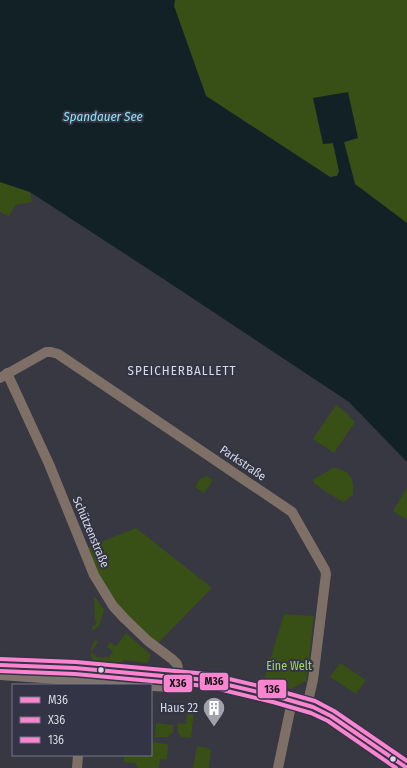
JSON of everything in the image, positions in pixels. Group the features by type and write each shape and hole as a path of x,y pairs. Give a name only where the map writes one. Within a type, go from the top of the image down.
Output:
{"main road":[{"path":"0,665 35,666 86,678"},
{"path":"0,674 86,678 168,676 180,682 207,680 308,706 330,716 407,768"}],"street":[{"name":"Parkstraße","path":"3,376 46,352 58,354 292,512 326,574 315,668 308,706"},
{"name":"Schützenstraße","path":"3,376 49,464 94,575 113,606 125,619 148,641 177,664 180,682"},
{"path":"278,768 292,701"},
{"path":"77,768 78,756"}],"green space":[{"path":"175,0 407,0 407,223 355,184 344,142 358,138 323,144 333,143 339,171 337,176 330,177 206,96 174,6"},
{"path":"0,182 30,192 32,202 15,205 9,217 0,212"},
{"path":"336,405 355,422 334,453 313,439"},
{"path":"333,468 348,473 352,481 353,496 343,502 314,483 313,479"},
{"path":"207,476 213,480 204,493 195,487 200,479"},
{"path":"407,488 407,520 393,511"},
{"path":"136,528 212,588 157,644 119,609 98,575 86,548"},
{"path":"94,597 104,610 99,626 94,630 91,629 95,626 97,621 95,620"},
{"name":"Eine Welt","path":"284,614 314,616 306,681 291,689 264,680"},
{"path":"126,633 151,655 147,663 123,660 123,663 93,660 91,652 96,655 95,657 104,658 106,656 108,658 113,651 107,647 110,642 116,646"},
{"path":"95,640 98,642 91,652 92,645"},
{"path":"340,663 366,680 356,694 330,677"},
{"path":"188,702 195,702 191,738 181,737 178,732 178,723 186,724"},
{"path":"156,723 173,725 173,732 168,737 155,737"},
{"path":"152,742 167,744 167,760 160,759 159,768 138,768 135,763 124,762 124,756 152,756"},
{"path":"197,746 208,748 211,751 209,768 193,768"}],"water":[{"name":"Spandauer See","path":"0,0 175,0 174,6 206,96 330,177 337,176 339,171 333,143 323,144 313,98 348,92 358,138 344,142 355,184 407,223 407,462 349,402 30,192 0,182"}],"transit line":[{"name":"136","path":"0,659 76,662 208,674 276,690 315,701 334,711 407,761"},
{"name":"M36","path":"0,665 75,668 207,680 275,696 313,707 331,716 407,768"},
{"name":"X36","path":"0,671 75,674 206,686 273,702 311,713 328,721 396,768"}],"place":[{"name":"Haus 22","path":"214,728"}],"district":[{"name":"SPEICHERBALLETT","path":"182,370"}]}
